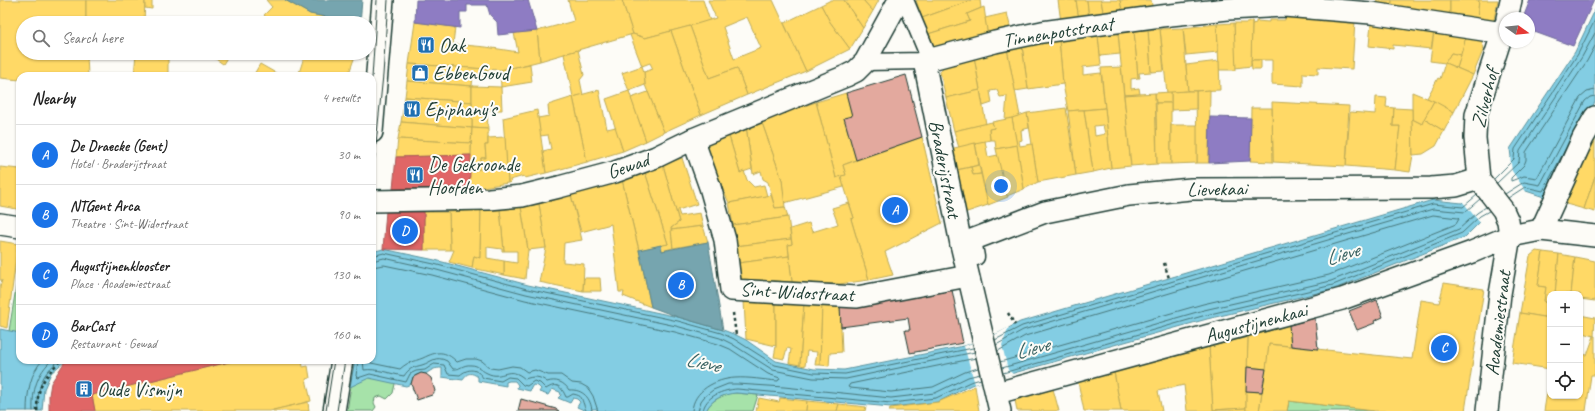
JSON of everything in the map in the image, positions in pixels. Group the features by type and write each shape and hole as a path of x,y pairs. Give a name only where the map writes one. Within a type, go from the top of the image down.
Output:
{"street":[{"path":"376,84 383,0"},
{"name":"Gewad","path":"376,201 490,200 522,196 615,172 656,157 856,71 865,62 899,0"},
{"path":"865,62 924,61 926,50 905,0"},
{"name":"Zilverhof","path":"1508,12 1511,0"},
{"name":"Tinnenpotstraat","path":"924,61 995,42 1042,32 1161,16 1283,3 1371,13 1499,24"},
{"name":"Zilverhof","path":"1480,180 1475,138 1476,115 1499,44"},
{"name":"Braderijstraat","path":"924,61 969,254"},
{"path":"1541,230 1583,138 1595,117"},
{"name":"Sint-Widostraat","path":"693,140 710,187 725,240 730,290 857,297 969,254"},
{"path":"1480,180 1503,210 1508,221 1510,236"},
{"name":"Lievekaai","path":"969,254 1045,212 1129,195 1191,189 1431,188 1456,186 1480,180"},
{"path":"0,224 16,226"},
{"name":"Augustijnenkaai","path":"997,395 1342,299 1472,252 1510,236 1541,230 1595,236"},
{"name":"Academiestraat","path":"1487,411 1500,294 1510,236"},
{"path":"969,254 983,340 997,395"},
{"path":"334,411 341,364"}],"path":[{"path":"1164,263 1169,278"},
{"path":"1008,313 1015,325"},
{"path":"37,411 37,396 41,385 47,374 57,364"}],"green space":[{"path":"16,288 16,333 9,331"},
{"path":"354,364 376,364 395,384 393,393 387,399 381,396 375,398 374,403 376,407 373,411 347,411"},
{"path":"729,393 758,395 753,411 706,411 713,402"},
{"path":"1289,401 1374,411 1287,411"}],"water":[{"name":"Lieve","path":"1595,10 1595,102 1544,197 1526,191 1483,219 1465,237 1334,289 1207,319 971,385 938,402 891,407 736,393 718,398 711,403 706,411 598,411 596,409 592,409 591,411 586,411 577,407 580,402 577,399 573,398 570,403 558,398 561,395 560,392 552,389 548,395 539,392 541,389 538,386 533,385 530,391 517,388 518,385 515,381 506,382 506,386 478,381 478,377 474,374 467,374 463,380 442,377 442,368 434,369 425,374 416,375 411,384 406,386 369,378 350,387 354,364 376,364 376,251 383,249 435,260 528,285 678,317 736,335 746,340 776,361 814,369 844,370 964,346 993,336 1020,322 1433,200 1462,203 1511,157 1510,149 1575,52"},
{"path":"0,329 16,332 16,364 61,364 51,373 44,389 42,411 0,411"}],"pier":[{"path":"1510,156 1512,171 1527,193 1481,224 1462,201"},
{"path":"1009,327 1002,345 1008,370 1013,374 975,384 964,346 993,336"}],"building: Homes":[{"path":"0,0 86,0 86,16 16,16 16,60 87,60 88,72 16,72 16,80 0,78"},
{"path":"86,0 145,0 144,16 86,16"},
{"path":"145,0 152,0 152,9 145,8"},
{"path":"266,0 285,0 310,14 320,16 265,16 264,15 272,7"},
{"path":"568,0 622,0 633,34 540,61 537,31 574,21"},
{"path":"622,0 703,0 710,21 645,38 633,34"},
{"path":"708,0 773,0 806,71 747,95 737,68 709,78 690,26 716,18","holes":["747,17 761,48 734,59 723,27"]},
{"path":"831,0 844,0 863,28 850,49 830,22 821,5"},
{"path":"844,0 863,0 873,11 863,28"},
{"path":"863,0 879,0 873,11"},
{"path":"916,0 972,0 922,18"},
{"path":"972,0 980,0 981,8 967,14 970,21 928,34 922,18"},
{"path":"1058,0 1076,0 1079,19 1061,22"},
{"path":"1076,0 1087,0 1089,18 1079,19"},
{"path":"1087,0 1101,0 1104,17 1089,18"},
{"path":"1101,0 1120,0 1123,15 1104,17"},
{"path":"1120,0 1151,0 1153,10 1123,15"},
{"path":"1377,0 1392,0 1392,10 1378,8"},
{"path":"1392,0 1450,0 1450,18 1392,10"},
{"path":"1450,0 1479,0 1477,21 1450,18"},
{"path":"1479,0 1498,0 1493,24 1477,21"},
{"path":"821,5 830,22 850,49 806,71 784,23"},
{"path":"984,7 988,36 934,49 928,34 970,21 967,14"},
{"path":"1007,13 1011,30 988,36 985,18"},
{"path":"1285,17 1314,18 1320,21 1321,19 1355,21 1352,69 1318,67 1318,74 1303,73 1303,86 1272,84 1272,60 1251,60 1252,21 1252,24 1256,23 1256,21 1269,22 1269,20 1285,20"},
{"path":"1252,21 1251,66 1235,68 1234,23 1247,23"},
{"path":"415,22 455,27 453,44 518,52 514,33 537,31 540,61 500,70 409,64"},
{"path":"1234,23 1236,70 1219,70 1217,24"},
{"path":"1371,23 1434,32 1431,49 1393,45 1393,49 1369,46"},
{"path":"1217,24 1218,52 1186,55 1183,28"},
{"path":"690,26 709,78 737,68 747,95 701,115 671,31"},
{"path":"1183,28 1188,91 1167,93 1160,29"},
{"path":"1160,29 1164,71 1151,72 1148,30"},
{"path":"1148,30 1151,72 1139,73 1140,78 1138,78 1134,31"},
{"path":"671,31 701,115 664,132 645,85 644,72 653,69 650,63 642,66 630,35 633,34 645,38"},
{"path":"1134,31 1138,78 1131,79 1131,89 1139,88 1140,94 1124,95 1118,33"},
{"path":"1434,32 1466,37 1461,55 1451,53 1445,63 1430,61"},
{"path":"1118,33 1120,54 1100,56 1098,36"},
{"path":"1098,36 1101,65 1083,67 1083,75 1101,73 1105,108 1068,111 1063,84 1059,40"},
{"path":"1466,37 1480,39 1484,48 1473,75 1457,68"},
{"path":"1059,40 1063,84 1028,89 1022,46"},
{"path":"1022,46 1028,89 1015,91 1007,49"},
{"path":"1007,49 1020,116 1005,120 1007,96 1000,97 997,90 990,91 992,103 983,106 974,57"},
{"path":"578,50 584,75 580,80 583,95 573,97 564,54"},
{"path":"1451,53 1461,55 1457,68 1445,63"},
{"path":"974,57 980,90 946,98 940,72 945,64"},
{"path":"135,60 168,60 168,72 134,72"},
{"path":"217,60 226,60 223,64"},
{"path":"303,60 354,60 349,72 299,72"},
{"path":"1251,60 1261,60 1261,69 1252,69"},
{"path":"1219,61 1220,90 1188,91 1186,65"},
{"path":"1445,63 1473,75 1454,112 1427,98 1438,78 1440,79"},
{"path":"260,64 274,72 255,72"},
{"path":"409,64 487,69 487,76 473,76 472,86 407,81"},
{"path":"530,64 532,82 501,87 500,70"},
{"path":"642,66 645,85 629,91 622,73"},
{"path":"1121,67 1131,166 1111,168 1101,68"},
{"path":"407,81 472,86 472,102 405,97"},
{"path":"472,86 501,87 502,110 487,110 488,129 472,128"},
{"path":"599,90 607,129 616,127 623,151 587,162 573,97"},
{"path":"980,90 986,124 954,131 946,98"},
{"path":"1210,90 1209,163 1197,163 1196,91"},
{"path":"629,91 646,141 623,151 606,99"},
{"path":"1196,91 1196,109 1171,110 1171,92"},
{"path":"648,92 664,132 646,141 631,98"},
{"path":"1171,92 1171,103 1156,103 1155,93"},
{"path":"1412,92 1434,101 1422,124 1412,119"},
{"path":"846,93 852,116 844,118 856,160 843,165 846,175 836,178 816,102"},
{"path":"1155,93 1157,164 1131,166 1124,95"},
{"path":"405,97 472,102 472,128 401,122"},
{"path":"573,97 587,162 546,173 543,151 551,149 548,135 540,136 538,118 549,116 548,105"},
{"path":"1376,97 1387,98 1386,107 1394,108 1393,126 1400,126 1395,170 1346,166 1350,112 1375,114"},
{"path":"1434,101 1454,112 1444,131 1424,119"},
{"path":"816,102 836,178 841,176 844,187 784,203 782,180 761,120"},
{"path":"1272,102 1349,106 1346,166 1273,162"},
{"path":"1156,103 1171,103 1171,164 1157,164"},
{"path":"1066,108 1076,175 1038,182 1027,113"},
{"path":"1105,108 1111,168 1093,172 1084,110","holes":["1103,125 1105,134 1095,136 1094,126"]},
{"path":"1251,108 1272,108 1273,162 1250,161"},
{"path":"1394,108 1412,109 1413,155 1410,172 1395,170 1400,126 1393,126"},
{"path":"537,110 546,173 525,178 524,176 510,180 511,182 508,183 503,118"},
{"path":"1084,110 1093,172 1076,175 1068,111"},
{"path":"1027,113 1029,128 1021,130 1022,140 1019,141 1020,146 1032,144 1038,182 1024,189 1012,118"},
{"path":"1012,118 1017,145 996,149 995,140 990,140 989,129 994,128 992,122"},
{"path":"1412,119 1422,124 1424,119 1444,131 1436,146 1423,154 1413,155"},
{"path":"761,120 782,180 785,207 775,208 768,182 763,179 761,171 753,174 746,126"},
{"path":"401,122 472,128 471,143 398,139"},
{"path":"992,122 994,128 989,129 990,140 959,148 954,131"},
{"path":"1171,125 1197,125 1197,163 1171,164"},
{"path":"746,126 752,169 740,173 728,133"},
{"path":"472,128 488,129 488,145 485,145 486,158 481,158 482,169 470,170"},
{"path":"728,133 740,173 744,171 747,180 754,187 764,185 767,196 729,203 703,144"},
{"path":"1595,135 1595,176 1584,209 1566,204 1592,139"},
{"path":"505,137 508,183 469,189 470,170 482,169 481,158 486,158 485,145 488,145 488,138"},
{"path":"922,137 942,223 885,252 893,275 869,280 851,219 854,218 841,176 846,175 843,165"},
{"path":"398,139 471,143 471,155 396,157"},
{"path":"985,141 988,157 998,155 1008,197 988,205 975,143"},
{"path":"975,143 979,165 952,171 946,150"},
{"path":"1017,145 1024,189 1007,196 996,149"},
{"path":"682,158 697,204 678,210 680,216 700,213 703,226 671,230 671,228 679,222 663,165"},
{"path":"663,165 679,222 671,228 673,248 662,251 661,245 668,244 645,172"},
{"path":"979,165 981,174 973,175 971,167"},
{"path":"0,167 16,169 16,209 0,206"},
{"path":"971,167 973,175 981,174 988,205 964,213 952,171"},
{"path":"645,172 668,244 639,250 622,180"},
{"path":"1595,176 1595,212 1584,209"},
{"path":"622,180 651,307 623,296 624,292 619,292 611,224 581,232 571,195"},
{"path":"571,195 582,240 564,243 563,262 584,264 583,291 539,282 546,248 539,204"},
{"path":"771,195 775,208 785,207 788,217 733,225 729,203"},
{"path":"849,203 854,218 851,219 869,280 839,284 792,282 788,245 792,244 790,229 809,223 812,232 838,224 832,208"},
{"path":"539,204 546,248 528,250 521,207"},
{"path":"521,207 528,250 525,279 504,275 504,261 517,263 517,251 504,251 500,210"},
{"path":"481,210 480,258 474,256 472,268 449,262 454,250 450,250 449,212"},
{"path":"481,210 500,210 504,251 502,251 502,249 487,247 487,258 504,261 504,275 472,268 474,256 480,258"},
{"path":"424,212 449,212 450,250 424,250"},
{"path":"788,217 791,239 736,246 733,225"},
{"path":"703,226 708,242 673,248 671,230"},
{"path":"791,239 792,244 788,245 789,256 739,263 736,246"},
{"path":"0,241 16,244 16,259 7,328 0,326 0,287 2,280 0,280"},
{"path":"1536,251 1543,252 1538,286 1546,287 1544,302 1547,302 1547,318 1520,313 1530,256"},
{"path":"1543,252 1559,254 1555,291 1547,291 1547,302 1544,302 1546,287 1538,286"},
{"path":"1559,254 1575,257 1571,291 1555,291"},
{"path":"789,256 792,282 741,279 739,263"},
{"path":"1575,257 1595,261 1595,301 1583,299 1583,291 1571,291"},
{"path":"584,278 600,278 601,291 583,291"},
{"path":"1444,283 1484,289 1465,411 1374,411 1289,401 1287,411 1259,411 1269,344 1412,359 1421,300 1439,303"},
{"path":"744,301 776,302 776,346 746,339"},
{"path":"776,302 804,304 800,365 789,363 791,349 787,348 784,359 774,357 776,346"},
{"path":"804,304 822,304 820,365 815,365 817,352 807,351 805,366 800,365"},
{"path":"822,304 840,305 842,352 830,353 829,366 820,365"},
{"path":"1520,313 1547,318 1547,369 1512,363"},
{"path":"1583,316 1595,318 1594,336 1583,333"},
{"path":"1289,325 1291,346 1269,344 1266,369 1247,367 1248,337"},
{"path":"1595,336 1595,375 1591,375 1586,411 1544,411 1547,392 1547,399 1583,399 1583,354 1587,355"},
{"path":"1248,337 1246,408 1213,410 1209,347"},
{"path":"1209,347 1213,410 1246,408 1246,411 1187,411 1184,385 1158,391 1162,411 1121,411 1114,372"},
{"path":"220,364 303,364 303,367 308,366 310,378 306,379 311,401 270,411 95,411 92,395"},
{"path":"1114,372 1121,411 1084,411 1078,382"},
{"path":"975,386 979,411 889,411 890,408 938,402"},
{"path":"1053,389 1059,411 1017,411 1015,400"},
{"path":"1246,391 1262,392 1259,411 1246,411"},
{"path":"759,398 779,402 780,398 807,401 806,411 756,411"},
{"path":"807,401 839,404 837,411 806,411"},
{"path":"308,402 309,411 273,411 273,410"},
{"path":"839,404 866,407 865,411 837,411"}],"building: Shops":[{"path":"471,155 469,189 393,189 396,157"},
{"path":"386,211 424,212 424,250 383,249"},
{"name":"Oude Vismijn","path":"63,364 220,364 92,395 95,411 49,411 51,383"}],"building: Offices":[{"path":"416,0 528,0 537,31 498,35 497,22 490,15 487,5 467,5 467,12 460,12 460,28 415,22"},
{"path":"1530,0 1594,0 1573,46 1535,32 1535,12 1525,12"},
{"path":"1210,117 1251,118 1250,161 1209,163"}],"building: Public":[{"path":"285,0 362,0 361,16 321,16 310,14"},
{"path":"708,242 723,330 678,317 651,307 639,250 661,245 662,251"}],"building: Other":[{"path":"906,75 922,137 856,160 844,118 852,116 846,93"},
{"path":"952,290 963,343 910,353 905,330 910,330 908,318 841,327 840,305"},
{"path":"1377,300 1383,317 1374,321 1375,323 1357,330 1349,311"},
{"path":"1315,318 1318,349 1291,346 1289,325"},
{"path":"1247,367 1266,369 1262,392 1246,391"},
{"path":"421,373 426,374 431,378 435,391 432,395 417,400 411,384 413,377"},
{"path":"521,399 556,409 559,411 518,411"}],"tram line":[{"path":"376,16 377,0"},
{"path":"376,144 383,75 388,0"},
{"path":"372,72 373,60"},
{"path":"326,411 333,364"},
{"path":"337,411 344,364"}],"place":[{"name":"Oak","path":"426,45"},
{"name":"EbbenGoud","path":"420,73"},
{"name":"Epiphany's","path":"412,109"},
{"name":"De Gekroonde Hoofden","path":"415,175"},
{"name":"De Draecke (Gent)","path":"895,210"},
{"name":"BarCast","path":"405,231"},
{"name":"NTGent Arca","path":"681,285"},
{"name":"Augustijnenklooster","path":"1444,348"},
{"name":"Oude Vismijn","path":"84,389"}]}
